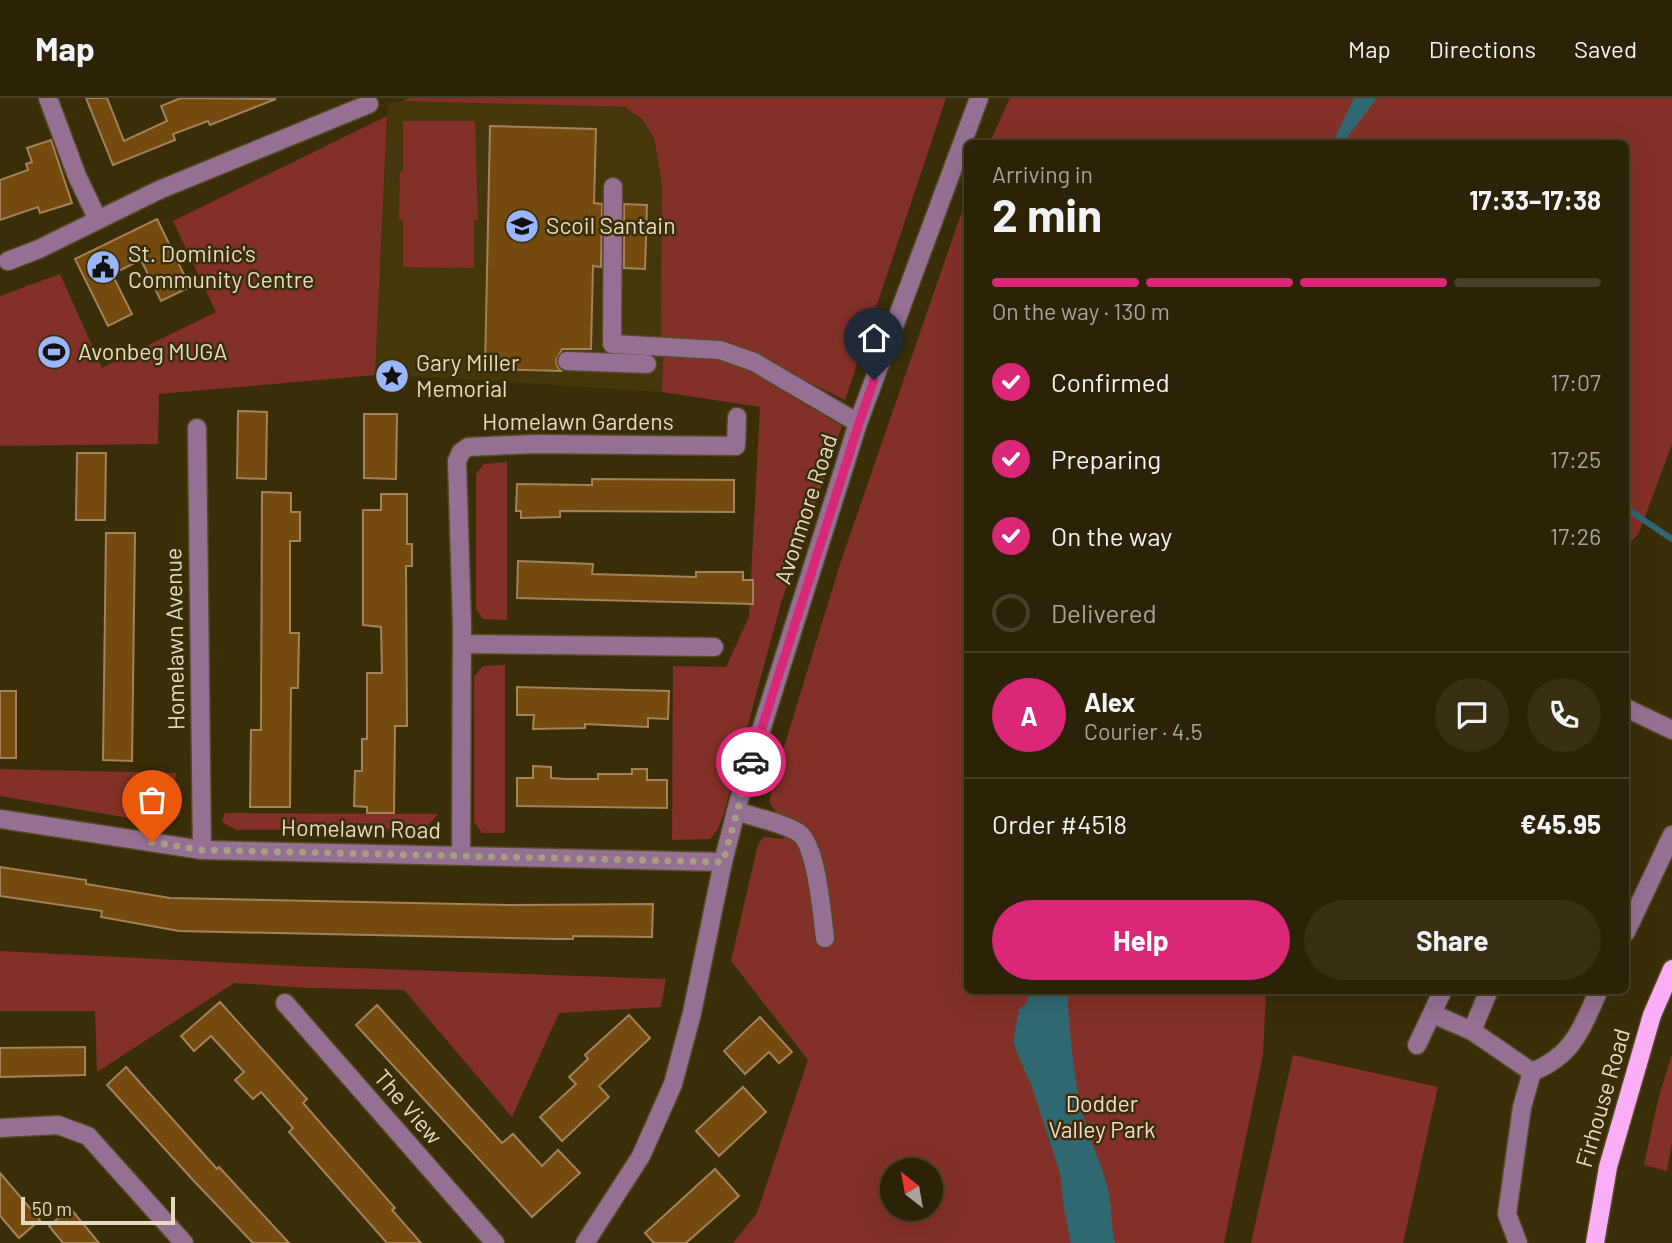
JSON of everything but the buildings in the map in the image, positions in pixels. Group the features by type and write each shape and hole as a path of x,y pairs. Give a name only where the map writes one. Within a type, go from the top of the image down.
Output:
{"main road":[{"name":"Firhouse Road","path":"1595,1243 1608,1167 1652,1015 1672,969"}],"street":[{"path":"48,98 77,176 98,220"},
{"name":"Avonmore Road","path":"585,1243 641,1156 673,1084 692,1013 736,811 859,423 979,98"},
{"path":"8,261 39,249 159,190 369,104"},
{"path":"612,353 613,187"},
{"path":"567,361 661,346 720,350 754,362 859,423"},
{"path":"612,353 647,363"},
{"name":"Homelawn Gardens","path":"461,855 462,645 457,461 464,449 534,444 736,446 737,417"},
{"name":"Homelawn Avenue","path":"197,428 202,850"},
{"path":"462,645 714,648"},
{"path":"1629,709 1672,730"},
{"path":"736,811 801,835 810,851 817,879 825,939"},
{"name":"Homelawn Road","path":"0,819 202,850 723,862"},
{"path":"1629,926 1672,835"},
{"path":"1417,1045 1441,994"},
{"path":"1472,1031 1487,994"},
{"path":"1532,1072 1551,1064 1569,1049 1597,994"},
{"name":"The View","path":"285,1003 495,1243"},
{"path":"1433,1014 1472,1031 1532,1072"},
{"path":"1518,1243 1507,1214 1522,1107 1532,1072"},
{"path":"0,1128 58,1125 88,1136 184,1243"}],"shaded area":[{"name":"Scoil Santain","path":"403,101 625,107 642,119 654,139 662,186 662,392 375,375 388,103"}],"green space":[{"path":"410,98 946,98 845,400 747,352 661,338 662,186 654,138 642,119 625,107 403,101"},
{"path":"1010,98 1672,98 1672,444 1639,533 1629,544 1629,140 991,140"},
{"path":"387,116 375,375 159,394 158,444 0,446 0,296 60,274 102,368 216,312 173,221"},
{"path":"403,121 475,121 478,220 474,220 474,268 403,267 403,220 399,220"},
{"name":"Dodder Valley Park","path":"964,206 964,994 1266,994 1263,1055 1224,1243 733,1243 757,1213 808,1060 731,961 758,844 764,837 783,839 791,822 776,812 769,802 841,561"},
{"path":"663,354 700,354 733,361 842,426 781,603 723,816 710,839 672,840 673,666 726,667 749,617 760,407 662,392"},
{"path":"507,462 507,620 483,619 476,609 476,474 484,464"},
{"path":"505,665 505,833 482,833 474,822 474,677 483,666"},
{"path":"0,769 176,773 172,819 164,824 0,796"},
{"path":"225,813 438,814 425,829 236,830 222,822"},
{"path":"0,951 294,966 666,979 661,1007 559,1013 512,1117 404,990 234,983 97,1072 95,1011 0,1011"},
{"path":"1672,1054 1672,1142 1667,1171 1644,1165 1658,1100"},
{"path":"1293,1055 1438,1087 1403,1243 1251,1243"}],"water":[{"path":"1354,98 1377,98 1345,140 1332,140"},
{"path":"1030,994 1067,994 1077,1088 1087,1129 1107,1185 1115,1243 1071,1243 1060,1173 1032,1087 1013,1043 1019,1009 1026,1004"}],"waterway":[{"path":"1629,510 1672,539"}],"way so far":[{"path":"152,842 202,850 723,862 751,762"}],"place":[{"name":"Scoil Santain","path":"522,226"},
{"name":"St. Dominic's Community Centre","path":"103,267"},
{"name":"Avonbeg MUGA","path":"54,352"},
{"name":"Gary Miller Memorial","path":"392,376"}],"route":[{"path":"751,762 874,380"}]}
